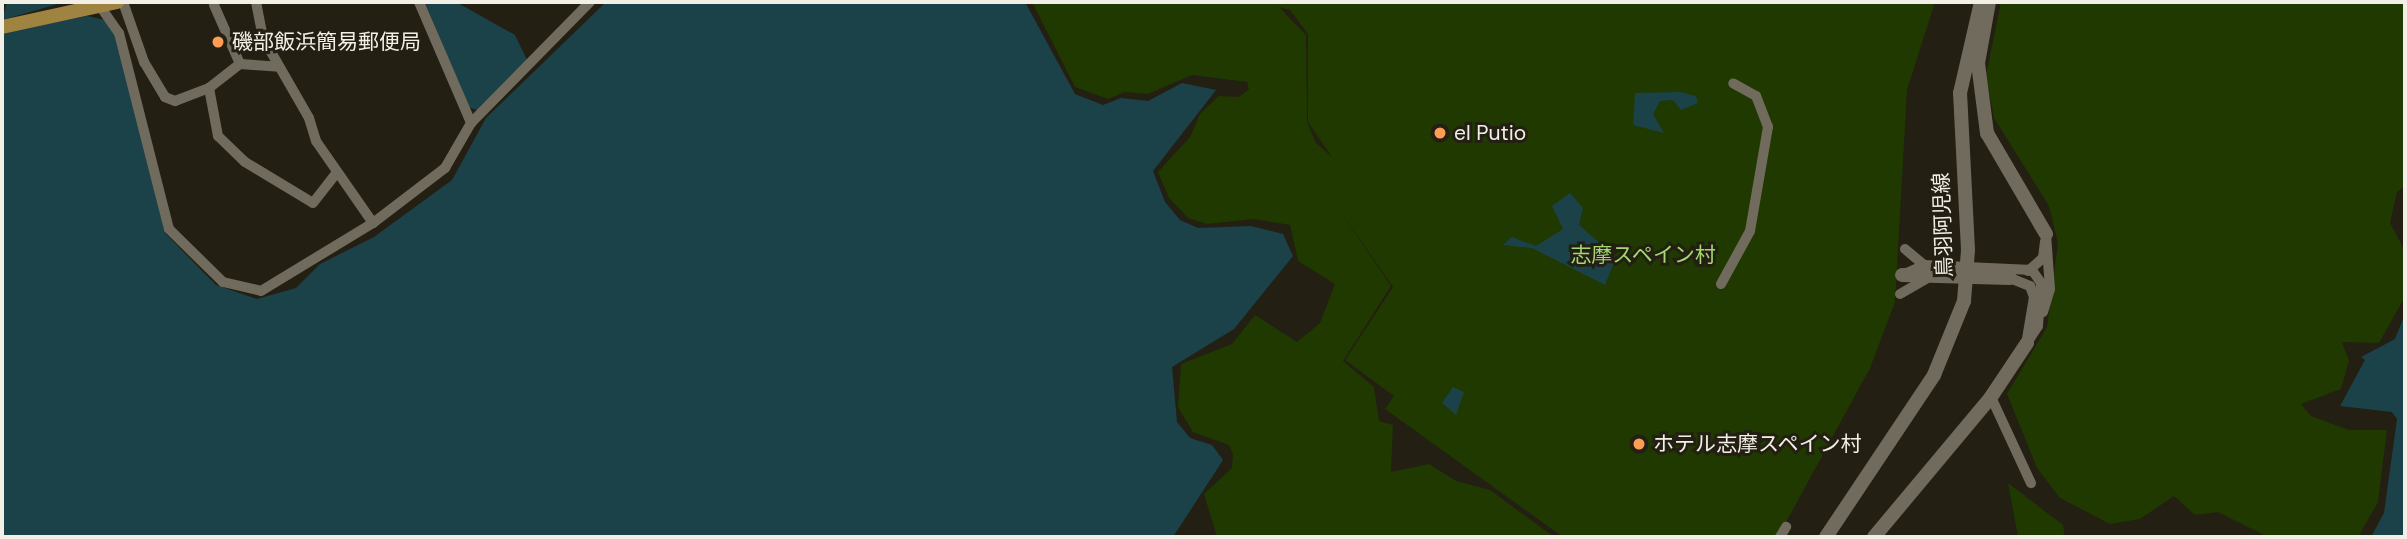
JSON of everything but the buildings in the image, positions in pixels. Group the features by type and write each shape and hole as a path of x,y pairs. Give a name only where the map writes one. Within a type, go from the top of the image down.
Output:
{"main road":[{"path":"2,27 103,9 117,2"}],"street":[{"path":"123,2 144,62 164,97 175,101 209,88 240,64 279,67"},
{"path":"256,2 262,38 335,175 373,223"},
{"path":"419,2 471,124"},
{"path":"103,9 119,33 165,220 212,274 230,285 268,290 373,223 450,163 471,124 590,2"},
{"name":"鳥羽阿児線","path":"1826,537 1934,375 1964,301 1968,250 1960,93 1981,2"},
{"path":"1874,537 1991,397 2038,326 2050,289 2046,234 1987,133 1978,62 1989,2"},
{"path":"214,5 240,64"},
{"path":"1721,284 1750,232 1768,127 1756,96 1733,83"},
{"path":"209,88 218,136 245,162 313,203 335,175"},
{"path":"2010,278 2032,270 2042,258 2046,234"},
{"path":"1905,249 1925,272"},
{"path":"1902,275 1925,272 2032,270"},
{"path":"2032,270 2041,283 2038,326"},
{"path":"1899,294 1925,272 2010,278 2030,286 2034,297 2026,343"},
{"path":"1991,397 2031,483"},
{"path":"1780,537 1786,527"}],"green space":[{"name":"志摩スペイン村","path":"1032,2 1935,2 1907,90 1895,302 1870,368 1778,537 1563,537 1385,409 1394,396 1345,360 1393,287 1337,206 1391,286 1343,361 1374,387 1379,421 1393,425 1391,472 1429,464 1456,481 1490,490 1554,537 1217,537 1204,494 1232,468 1233,455 1229,445 1193,432 1178,407 1181,364 1232,344 1255,315 1297,342 1320,323 1335,284 1298,261 1290,225 1254,219 1207,224 1188,218 1169,198 1158,172 1190,137 1200,114 1219,96 1239,97 1249,89 1247,82 1192,75 1148,94 1125,92 1108,99 1075,87","holes":["1279,7 1290,10 1308,34 1308,122 1332,157 1316,143 1307,122 1306,35"]},
{"path":"2001,2 2403,2 2405,186 2397,192 2390,223 2405,251 2403,300 2379,343 2342,342 2349,361 2341,389 2301,404 2311,416 2349,430 2387,430 2378,502 2358,537 2268,537 2218,512 2195,515 2174,496 2140,519 2110,524 2060,498 2037,468 2007,394 2047,327 2058,243 2049,206 1994,118 1986,75"},
{"path":"2008,483 2063,525 2065,537 2018,537"}],"water":[{"path":"7,2 65,2 2,20"},
{"path":"425,2 456,2 515,35 528,62 477,110 468,107"},
{"path":"606,2 1025,2 1075,94 1103,105 1121,98 1148,101 1182,83 1216,90 1153,171 1165,202 1180,220 1198,228 1251,226 1283,234 1293,256 1234,329 1172,367 1177,422 1190,438 1212,445 1223,460 1173,537 2,537 2,32 87,16 105,20 116,35 165,233 216,285 257,299 296,288 320,264 374,237 452,180 486,118"},
{"path":"1680,92 1696,96 1698,103 1681,110 1673,100 1660,101 1653,114 1664,133 1633,125 1635,93"},
{"path":"1570,193 1583,208 1579,225 1616,257 1605,285 1532,248 1503,245 1512,237 1536,246 1563,229 1552,206"},
{"path":"2405,314 2405,537 2371,537 2384,513 2397,419 2392,412 2340,406 2365,360 2361,357 2395,339"},
{"path":"1453,387 1464,392 1456,415 1442,403"}],"place":[{"name":"磯部飯浜簡易郵便局","path":"218,42"},
{"name":"el Putio","path":"1440,133"},
{"name":"ホテル志摩スペイン村","path":"1639,444"}]}
